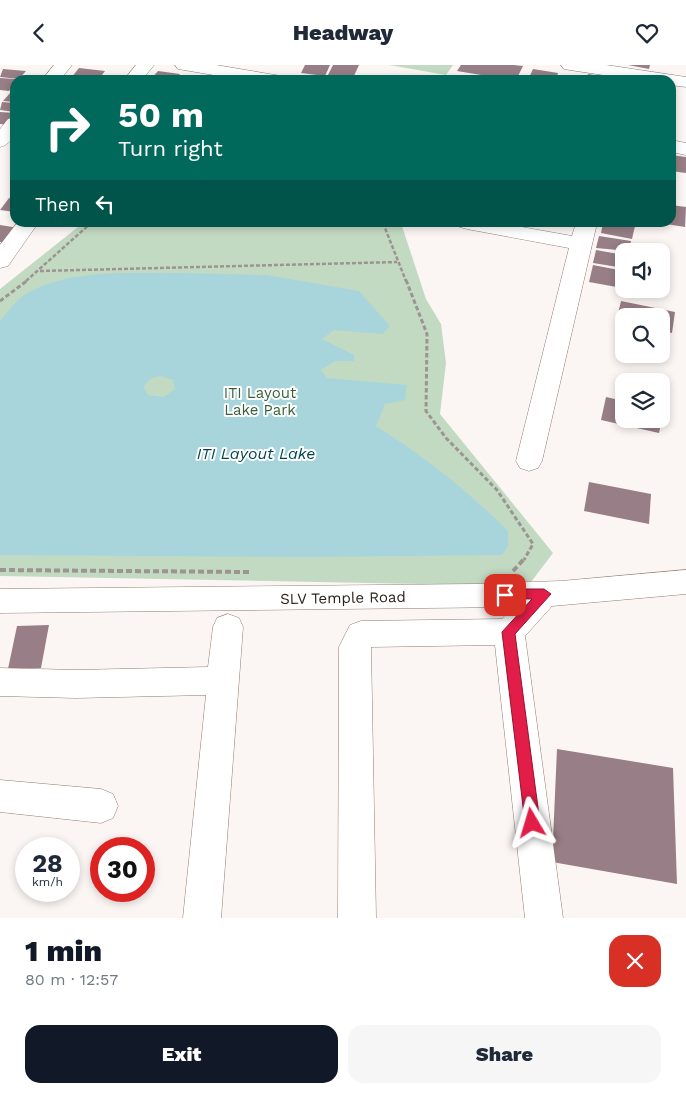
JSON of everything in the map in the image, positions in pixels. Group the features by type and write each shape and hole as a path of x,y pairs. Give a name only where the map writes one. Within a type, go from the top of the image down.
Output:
{"street":[{"path":"55,75 63,65"},
{"path":"137,75 145,65"},
{"path":"184,65 245,75"},
{"path":"570,65 638,75"},
{"path":"0,141 10,129"},
{"path":"0,261 24,227"},
{"path":"514,227 584,233 529,461"},
{"name":"SLV Temple Road","path":"0,601 99,598 287,599 544,594 686,582"},
{"path":"357,918 355,647 361,634 509,632 544,594"},
{"path":"202,918 228,627"},
{"path":"509,632 544,918"},
{"path":"0,682 76,684 223,681"},
{"path":"0,796 101,806"}],"path":[{"path":"0,301 40,271 87,227"},
{"path":"384,227 427,334 426,411 446,438 497,490 533,545 523,561 511,573"},
{"path":"40,271 397,262"},
{"path":"0,570 258,573"}],"green space":[{"path":"389,65 453,65 446,75"},
{"name":"ITI Layout Lake","path":"78,227 402,227 426,299 441,324 446,363 440,414 553,553 528,586 0,576 0,289"}],"water":[{"name":"ITI Layout Lake","path":"99,274 267,275 359,291 390,326 383,334 334,330 322,339 354,355 354,361 335,361 321,370 327,378 407,385 405,400 385,404 376,426 411,449 445,475 508,531 508,546 502,555 306,557 0,555 0,321 24,295 41,286 60,280","holes":["160,376 173,380 175,389 163,397 148,395 144,388 148,381 155,377"]}],"building":[{"path":"305,65 330,65 325,75 301,73"},
{"path":"333,65 359,65 354,75 328,75"},
{"path":"461,65 523,66 518,75 481,75 457,71"},
{"path":"628,65 650,65 649,69"},
{"path":"79,68 105,71 102,75 73,75"},
{"path":"3,69 26,71 22,75 10,75 10,78 0,77"},
{"path":"533,69 558,73 557,75 530,75"},
{"path":"158,71 180,74 179,75 154,75"},
{"path":"0,78 10,79 9,91 0,90"},
{"path":"10,93 10,102 3,101"},
{"path":"2,102 10,103 10,111 0,110"},
{"path":"0,112 10,113 9,125 0,124"},
{"path":"676,156 686,157 686,173 676,172"},
{"path":"9,198 10,198 10,211 0,210"},
{"path":"676,206 686,207 685,227 676,226"},
{"path":"0,225 19,228 8,243 0,242"},
{"path":"602,227 635,227 632,239 601,233"},
{"path":"599,236 631,241 631,243 615,243 615,250 596,248"},
{"path":"596,250 615,253 615,267 593,263"},
{"path":"593,265 615,269 615,287 589,282"},
{"path":"621,301 655,308 619,308"},
{"path":"670,311 675,312 672,333 670,333"},
{"path":"606,397 615,399 615,423 601,420"},
{"path":"637,428 660,428 659,433"},
{"path":"589,482 651,494 649,524 584,511"},
{"path":"49,625 41,668 8,669 17,626"},
{"path":"557,749 673,768 677,884 552,862"}],"route":[{"path":"505,595 544,594 509,632 532,823"}],"park label":[{"name":"ITI Layout Lake Park","path":"260,402"}]}
